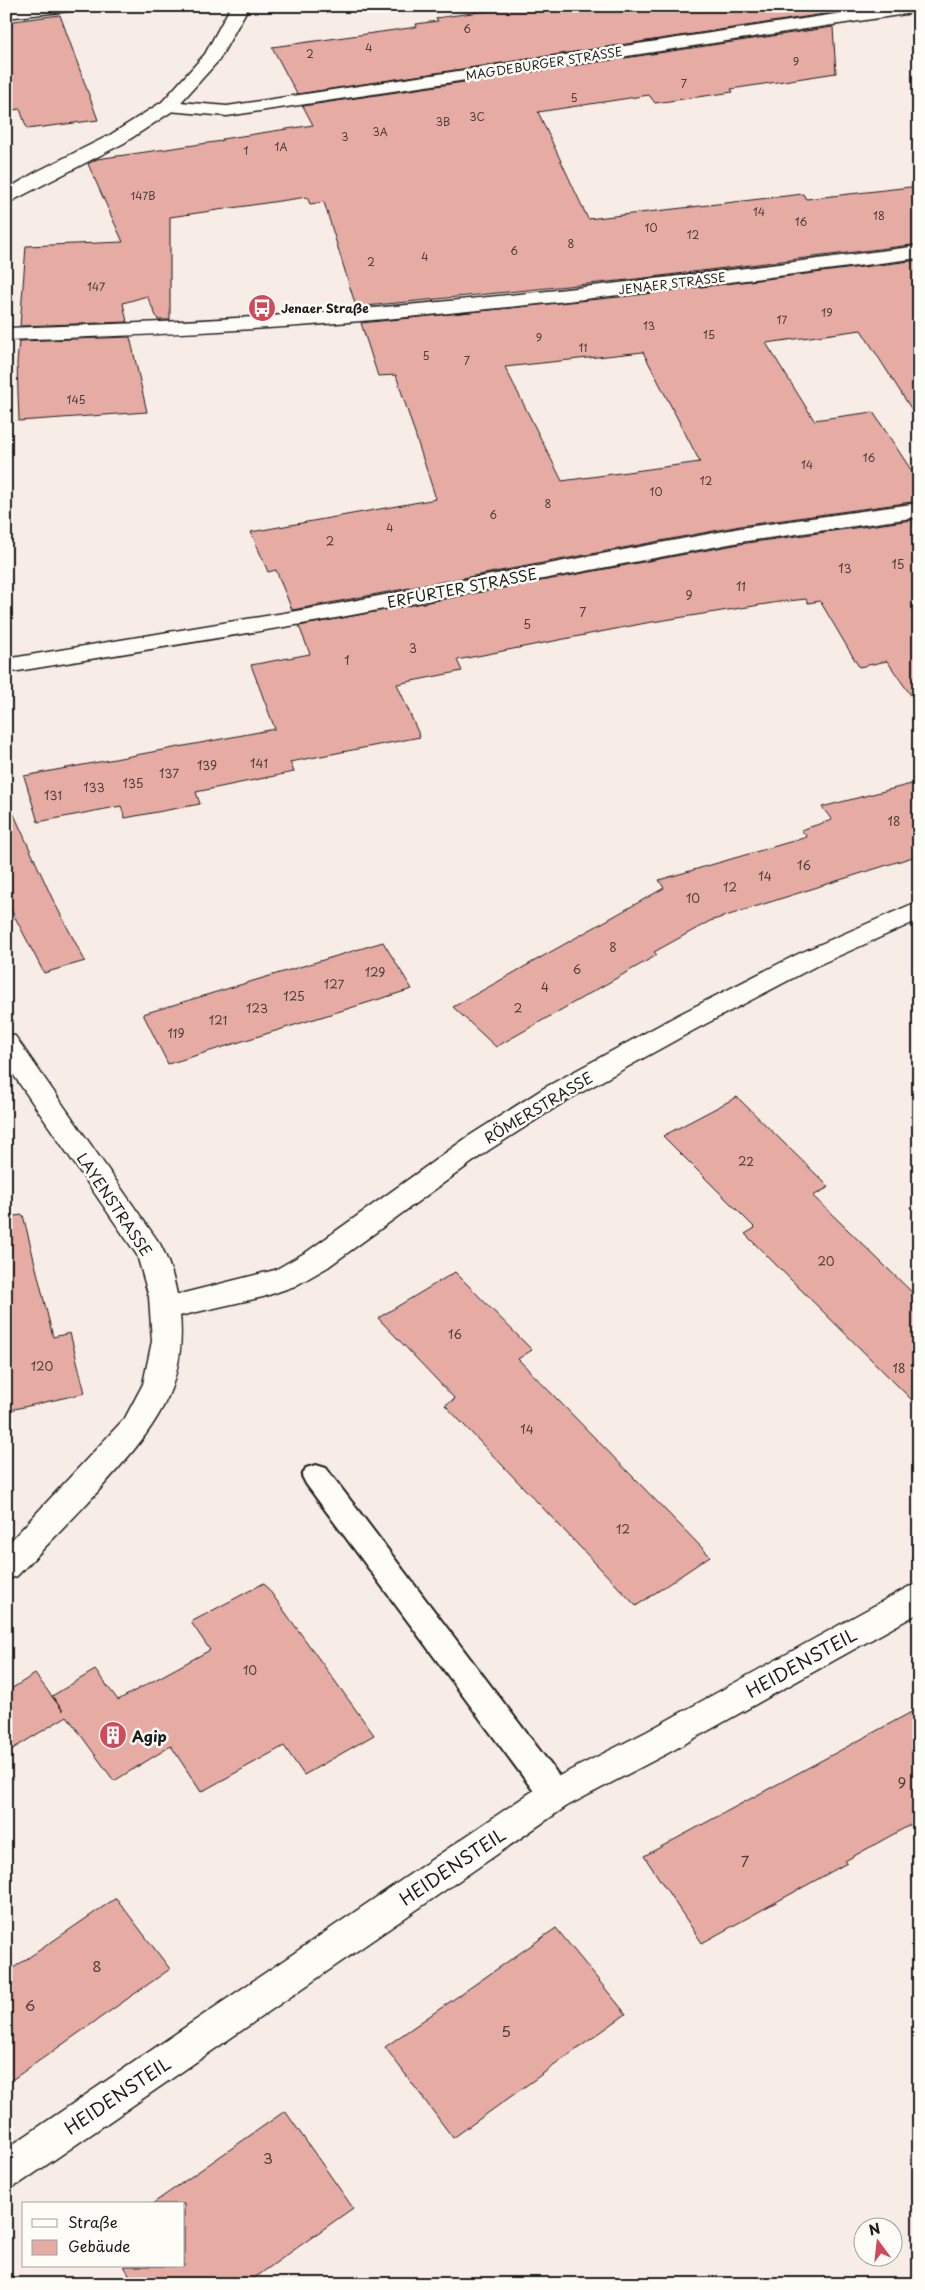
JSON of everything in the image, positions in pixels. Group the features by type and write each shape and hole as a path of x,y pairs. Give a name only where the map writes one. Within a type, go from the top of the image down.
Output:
{"street":[{"path":"6,13 70,6"},
{"path":"6,198 43,176 117,139 168,106 213,56 240,6"},
{"name":"MAGDEBURGER STRASSE","path":"168,106 227,110 919,7"},
{"name":"JENAER STRASSE","path":"6,334 164,329 381,313 654,286 919,252"},
{"name":"ERFURTER STRASSE","path":"6,666 320,614 740,535 919,510"},
{"name":"RÖMERSTRASSE","path":"166,1308 228,1295 285,1278 318,1258 479,1143 554,1096 687,1022 807,960 919,910"},
{"name":"LAYENSTRASSE","path":"6,1043 150,1252 160,1281 166,1308 167,1339 165,1360 156,1391 136,1427 76,1495 6,1567"},
{"name":"HEIDENSTEIL","path":"6,2171 555,1796 658,1742 919,1597"}],"lane":[{"path":"316,1476 555,1796"}],"building":[{"path":"522,6 831,6 831,13 297,94 272,47 417,27 416,24 438,21 436,18"},
{"path":"60,15 98,120 27,129 20,109 6,111 6,22"},
{"path":"833,27 836,73 731,89 733,92 655,103 649,95 538,112 588,219 803,194 806,199 919,186 919,244 628,280 356,307 324,202 310,204 307,197 170,217 170,320 158,320 147,296 123,303 127,322 20,326 26,246 123,242 88,164 97,159 222,141 222,139 313,125 303,106"},
{"path":"919,260 919,421 861,330 766,343 814,420 873,412 919,482 919,501 740,526 292,610 276,570 268,572 251,532 436,499 396,375 378,376 361,323 629,296","holes":["643,352 700,462 562,481 505,367"]},
{"path":"130,337 147,412 19,421 17,363 19,341"},
{"path":"919,519 919,707 887,661 859,667 820,601 808,603 806,599 779,602 646,623 457,660 462,671 397,684 420,737 290,762 294,772 196,792 200,804 125,818 121,806 38,822 24,776 275,729 251,665 310,654 299,626 740,544"},
{"path":"919,782 919,855 710,921 654,952 657,955 496,1047 453,1007 664,888 659,880 807,837 801,830 832,820 822,807"},
{"path":"6,797 52,898 85,961 44,973 6,900"},
{"path":"383,942 412,989 168,1064 143,1014"},
{"path":"737,1097 829,1187 813,1196 919,1299 919,1407 745,1234 755,1228 663,1136"},
{"path":"23,1215 53,1337 70,1333 85,1393 6,1411 6,1217"},
{"path":"455,1272 532,1350 518,1359 710,1556 636,1606 445,1405 455,1399 378,1318"},
{"name":"Agip","path":"264,1583 374,1735 304,1775 284,1746 201,1792 171,1746 114,1781 67,1716 6,1753 6,1692 35,1674 63,1711 52,1696 95,1670 118,1700 210,1650 191,1622"},
{"path":"919,1708 919,1820 845,1861 847,1863 702,1943 644,1856"},
{"path":"116,1898 170,1969 6,2084 6,1973"},
{"path":"556,1928 626,2014 453,2138 385,2047"},
{"path":"285,2111 353,2208 246,2284 135,2284 125,2268 185,2268 185,2202 155,2202"}],"place":[{"name":"Jenaer Straße","path":"262,308"},
{"name":"Agip","path":"113,1735"}]}
